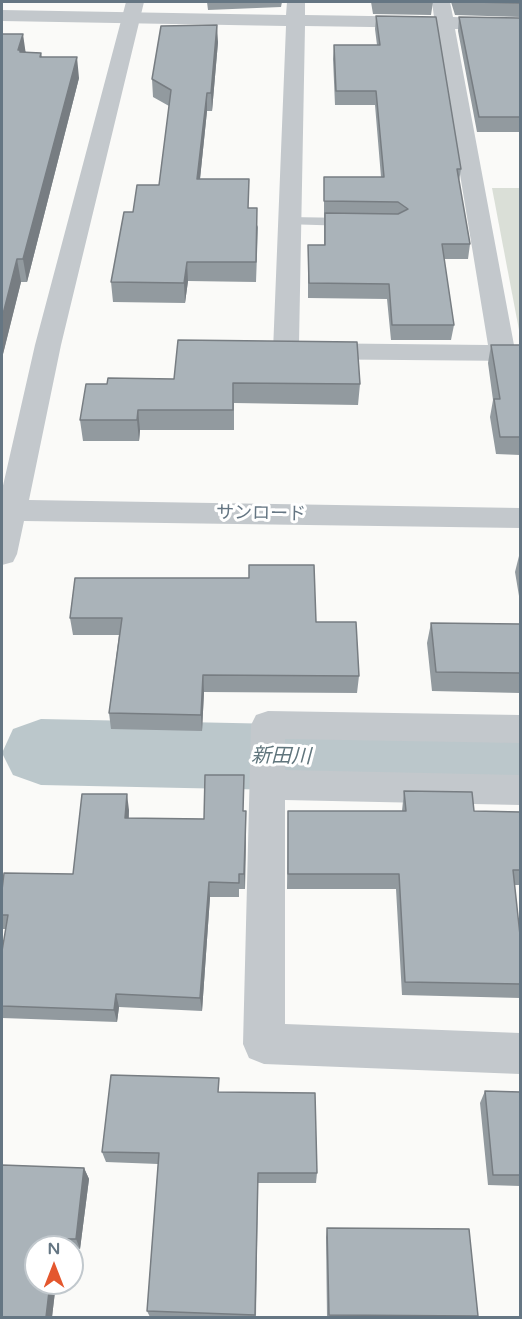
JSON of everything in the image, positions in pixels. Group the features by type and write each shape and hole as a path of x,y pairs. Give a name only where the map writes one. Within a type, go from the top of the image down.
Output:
{"street":[{"path":"2,554 7,510 133,9"},
{"path":"2,16 133,9 442,12 520,24"},
{"path":"295,10 286,351 511,353 442,12"},
{"name":"サンロード","path":"7,510 520,518"},
{"path":"520,729 268,725 264,1044 520,1054"},
{"path":"269,764 520,790"}],"lane":[{"path":"289,220 361,222"}],"shaded area":[{"path":"492,188 520,188 520,330 519,330"}],"building":[{"path":"472,2 520,2 520,3"},
{"path":"376,16 436,17 461,169 457,169 470,244 442,244 454,325 392,325 389,284 309,283 308,245 325,245 325,213 398,214 408,209 398,202 324,201 324,177 384,177 376,91 336,91 334,45 380,45"},
{"path":"459,17 520,18 520,117 479,117"},
{"path":"217,25 211,93 207,93 197,179 249,179 248,208 257,208 256,262 187,262 184,283 111,282 124,212 133,212 137,185 159,185 171,90 152,79 161,26"},
{"path":"2,34 23,34 18,50 20,52 41,53 40,57 77,57 23,259 17,259 2,318"},
{"path":"178,340 357,342 360,384 233,383 233,410 138,410 137,420 80,420 86,384 107,384 108,378 174,379"},
{"path":"491,345 520,345 520,437 500,437 494,399 500,399"},
{"path":"249,565 314,565 316,622 356,622 359,676 203,675 201,715 109,713 122,618 70,618 75,578 249,578"},
{"path":"431,623 520,624 520,673 436,672"},
{"path":"205,775 244,775 243,811 246,811 244,874 239,874 239,883 209,882 200,998 116,994 114,1010 2,1006 2,951 8,915 2,915 4,873 73,874 82,794 127,794 125,818 204,819"},
{"path":"404,791 472,792 474,811 520,812 520,870 513,870 520,935 520,984 405,982 399,874 288,874 288,811 406,811"},
{"path":"111,1075 219,1078 218,1092 315,1093 317,1173 258,1173 255,1315 147,1311 159,1153 102,1152"},
{"path":"485,1091 520,1092 520,1175 493,1175"},
{"path":"2,1165 84,1168 76,1235 24,1235 24,1295 49,1295 46,1317 2,1317"},
{"path":"327,1228 469,1229 478,1316 329,1315"}],"waterway":[{"name":"新田川","path":"41,752 520,762"}]}
